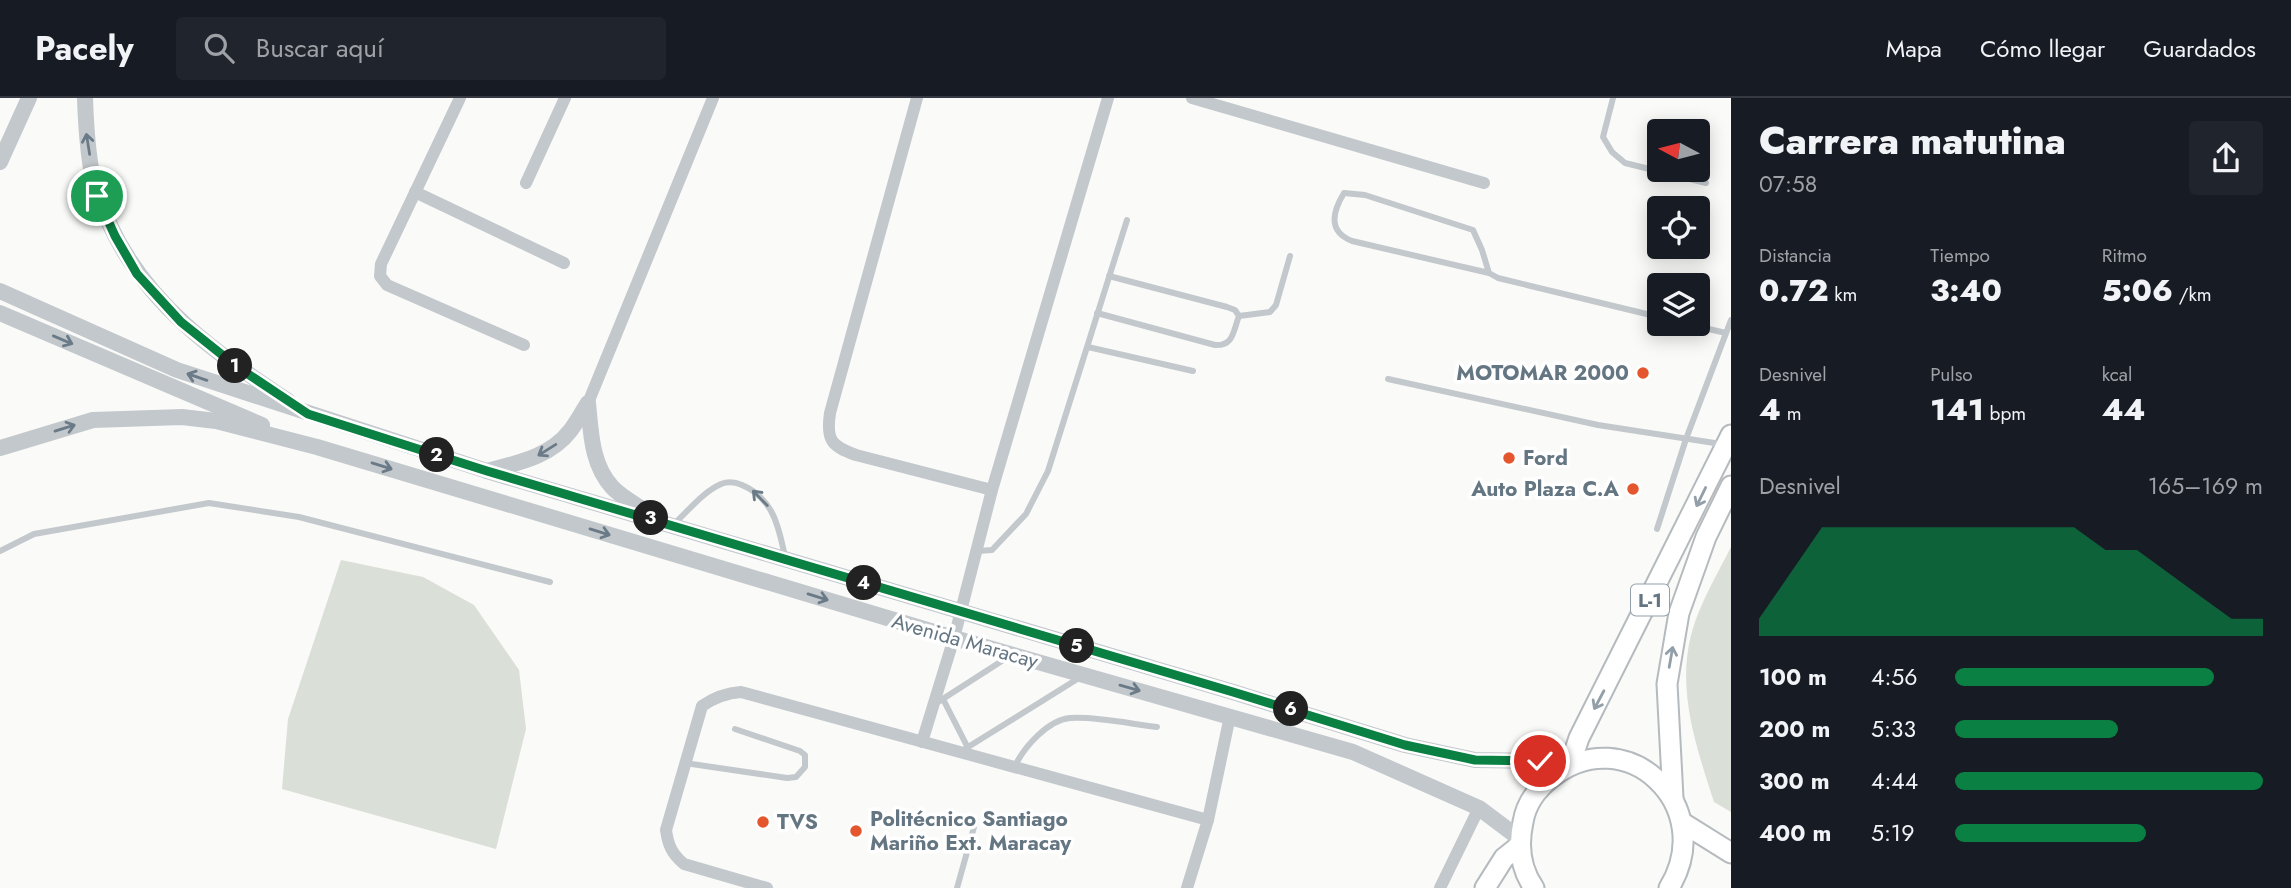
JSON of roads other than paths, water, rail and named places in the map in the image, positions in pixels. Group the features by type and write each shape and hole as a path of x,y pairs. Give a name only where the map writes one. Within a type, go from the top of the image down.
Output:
{"main road":[{"name":"L-1","path":"1566,766 1729,440"},
{"name":"L-1","path":"1669,888 1678,873 1684,848 1682,823 1673,798 1667,684 1679,612 1706,537 1731,486"},
{"name":"L-1","path":"1485,888 1504,858 1519,842 1525,810 1540,786 1566,766 1592,758 1616,759 1639,766 1658,780 1673,798"},
{"path":"1682,823 1731,853"},
{"path":"1519,842 1522,865 1534,888"}],"street":[{"path":"0,162 29,98"},
{"path":"85,98 86,136 97,196 115,236 137,274 181,322 236,366 308,414"},
{"path":"460,98 381,264 380,276 387,285 524,345"},
{"path":"526,183 565,98"},
{"path":"487,471 526,461 549,450 569,433 587,403 713,98"},
{"path":"917,98 830,413 830,439 840,449 856,455 992,490"},
{"path":"922,742 938,702 992,490 1108,98"},
{"path":"1192,98 1484,183"},
{"path":"415,192 564,263"},
{"name":"Avenida Maracay","path":"0,291 177,370 487,471 1405,745 1475,760 1540,761 1566,766"},
{"path":"0,313 317,447"},
{"path":"587,403 593,450 600,470 612,488 666,523"},
{"path":"0,448 93,419 182,417 216,421 317,447"},
{"name":"Avenida Maracay","path":"317,447 954,638 1353,752 1479,807 1519,842"},
{"path":"767,888 684,864 673,855 667,842 666,830 702,706 728,692 741,692 922,742 963,750 1014,768 1208,820"},
{"path":"1187,888 1208,820 1230,716"},
{"path":"1440,888 1479,807"}],"lane":[{"path":"1613,98 1603,136 1612,152 1625,163 1706,183"},
{"path":"1489,273 1473,230 1365,195 1343,193 1334,210 1337,229 1343,237 1647,314"},
{"path":"978,551 992,550 1026,514 1048,471 1127,220"},
{"path":"1239,316 1270,312 1276,305 1290,256"},
{"path":"1109,276 1227,307 1235,310 1239,316"},
{"path":"1097,313 1225,346 1229,343 1239,316"},
{"path":"1657,529 1686,439 1731,320"},
{"path":"1710,329 1726,333"},
{"path":"1088,346 1193,371"},
{"path":"1388,379 1598,425 1686,439 1729,440"},
{"path":"666,523 707,493 722,484 734,482 761,496 779,528 785,559"},
{"path":"0,551 34,534 209,503 299,517 550,582"},
{"path":"1012,654 938,702 963,750 1084,675"},
{"path":"1014,768 1028,743 1055,724 1069,718 1157,727"},
{"path":"685,764 787,778 796,776 805,767 805,755 800,751 735,729"},
{"path":"957,888 976,820"}],"place":[{"name":"MOTOMAR 2000","path":"1643,373"},
{"name":"Ford","path":"1509,458"},
{"name":"Auto Plaza C.A","path":"1633,489"},
{"name":"TVS","path":"763,822"},
{"name":"Politécnico Santiago Mariño Ext. Maracay","path":"856,831"}]}
